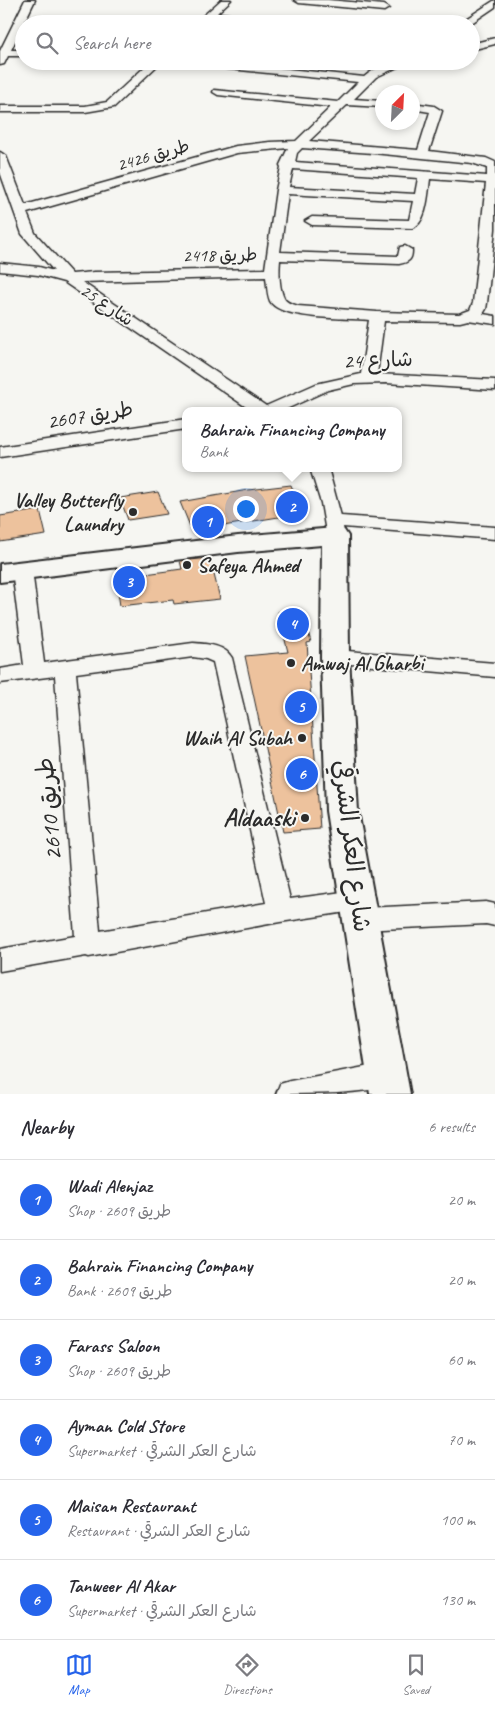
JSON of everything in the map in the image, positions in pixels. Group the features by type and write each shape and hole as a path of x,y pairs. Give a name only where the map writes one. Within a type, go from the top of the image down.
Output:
{"street":[{"path":"23,15 30,0"},
{"path":"209,15 226,0"},
{"path":"299,0 384,8"},
{"path":"377,15 393,0"},
{"path":"477,15 495,3"},
{"path":"482,12 495,14"},
{"path":"2,58 15,31"},
{"path":"480,45 495,41"},
{"path":"2,58 15,55"},
{"path":"0,109 85,110 110,105 147,70"},
{"path":"305,70 367,80"},
{"path":"272,273 282,190 286,165 291,152 341,103 380,70"},
{"path":"218,92 341,103 375,104"},
{"path":"420,107 436,111 422,154"},
{"name":"طريق 2426","path":"19,211 236,150 268,145 298,144 482,161 493,166 493,180"},
{"name":"شارع 25","path":"0,156 4,176 29,234 69,279 257,407"},
{"path":"286,165 493,180 494,198 479,309 469,316"},
{"path":"334,193 338,169"},
{"path":"312,221 412,224 416,221 425,175"},
{"path":"282,190 420,198"},
{"path":"273,256 399,260 406,258 405,250"},
{"path":"0,267 39,271 69,279"},
{"name":"طريق 2418","path":"69,279 94,276 272,273 277,300 284,306 297,310 377,316 450,318 469,316 495,320"},
{"path":"368,378 377,316"},
{"name":"شارع 24","path":"278,407 337,382 368,378 495,385"},
{"name":"طريق 2607","path":"0,452 182,425"},
{"path":"320,472 326,488 334,529"},
{"path":"35,672 11,571 238,544 334,529 495,534"},
{"name":"شارع العكر الشرقي","path":"334,529 336,657 342,811 388,1085"},
{"path":"0,676 193,650 210,652 222,658 280,911"},
{"path":"336,657 495,670"},
{"name":"طريق 2610","path":"65,668 89,946"},
{"path":"0,960 89,946 280,911 359,909 486,913 495,915"},
{"path":"290,1094 388,1085"}],"building":[{"path":"291,485 301,510 291,515 192,531 180,502 248,490"},
{"path":"158,492 167,514 128,520 120,498"},
{"path":"40,510 46,535 0,542 0,516"},
{"path":"210,558 220,599 174,604 173,600 120,606 116,578 182,569 180,561"},
{"path":"302,610 311,642 307,643 320,829 283,832 245,656 288,652 278,612"}],"place":[{"name":"Bahrain Financing Company","path":"292,507"},
{"name":"Valley Butterfly Laundry","path":"133,512"},
{"name":"Wadi Alenjaz","path":"208,522"},
{"name":"Safeya Ahmed","path":"187,565"},
{"name":"Farass Saloon","path":"129,582"},
{"name":"Ayman Cold Store","path":"293,624"},
{"name":"Amwaj Al Gharbi","path":"291,663"},
{"name":"Maisan Restaurant","path":"301,707"},
{"name":"Waih Al Subah","path":"302,738"},
{"name":"Tanweer Al Akar","path":"302,774"},
{"name":"Aldaaski","path":"305,818"}]}
